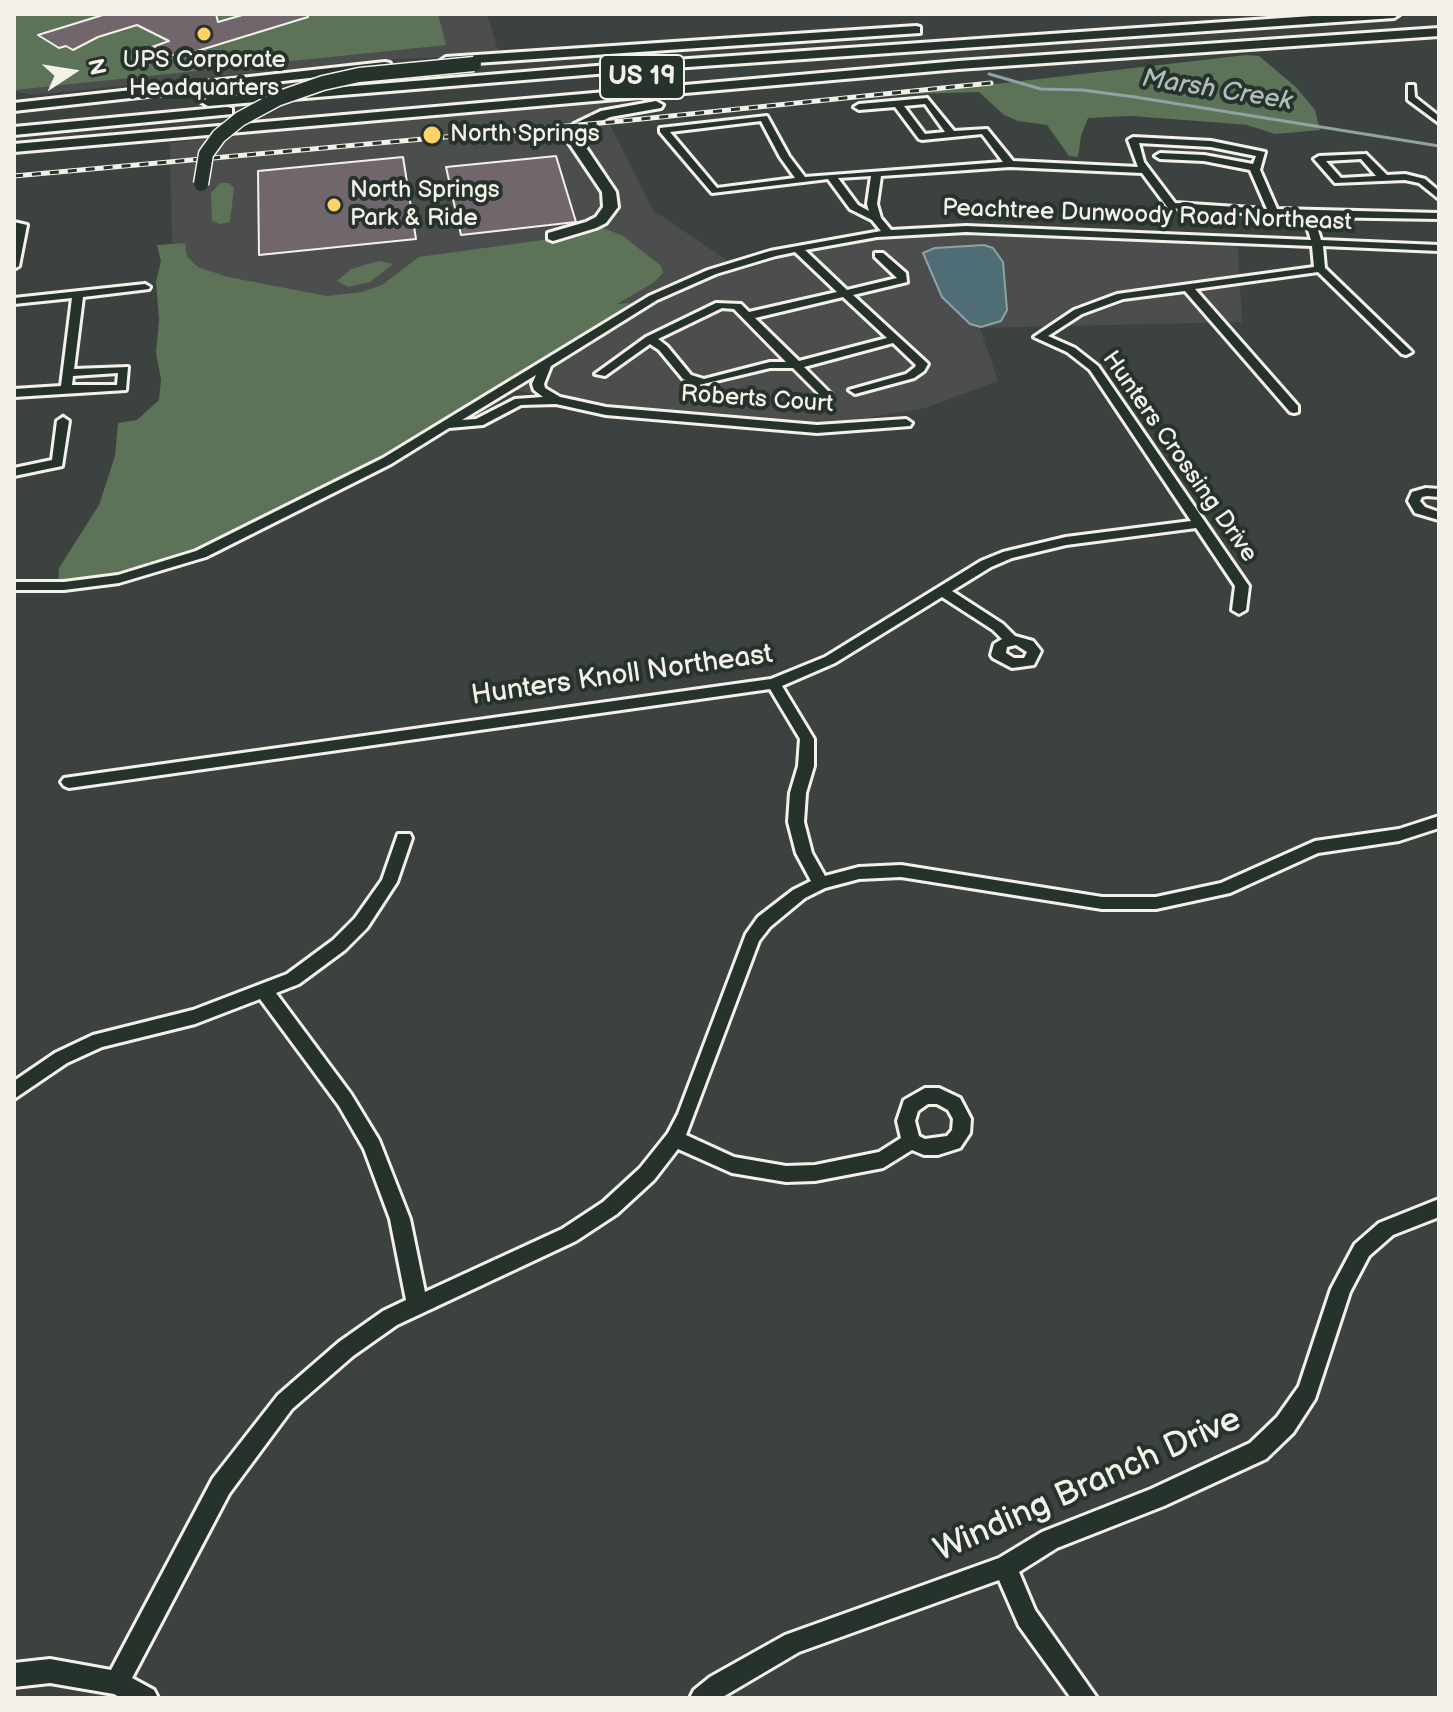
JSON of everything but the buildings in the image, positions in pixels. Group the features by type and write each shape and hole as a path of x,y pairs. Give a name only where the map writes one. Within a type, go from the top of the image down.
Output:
{"highway":[{"path":"201,184 206,154 229,127 265,104 306,88 377,72 1230,14"},
{"name":"US 19","path":"14,121 261,96 555,73 1394,14"},
{"path":"1068,22 1185,17"},
{"name":"US 19","path":"14,131 585,81 1439,22"},
{"path":"14,107 435,62 931,29"},
{"path":"14,148 524,101 1149,50 1439,32"},
{"path":"560,113 769,88 1149,50"},
{"path":"553,236 601,220 611,207 609,192 574,138 585,121 618,111 769,88"}],"street":[{"path":"1411,87 1411,98 1439,120"},
{"path":"859,107 927,101 951,134"},
{"path":"898,104 922,137 984,131 1010,164"},
{"path":"802,180 785,157 764,118 663,130 715,191 802,180 831,176 1010,164 1143,170"},
{"path":"1273,212 1256,168 1262,154 1211,144 1133,140 1143,170 1172,206 1273,212 1308,214 1439,216"},
{"path":"1160,156 1204,158 1256,168"},
{"path":"1384,178 1363,156 1319,159 1338,181 1413,178 1439,196"},
{"path":"876,174 872,198 876,218"},
{"path":"831,176 854,207 876,218 888,233"},
{"path":"843,195 872,198"},
{"path":"854,207 872,198"},
{"path":"1308,214 1317,243 1320,269 1406,352"},
{"path":"14,225 22,225 14,266"},
{"name":"Peachtree Dunwoody Road Northeast","path":"14,586 64,586 119,579 201,554 360,476 653,298 712,272 796,248 888,233 1017,229 1439,248"},
{"path":"796,248 922,364 910,376 855,390"},
{"path":"747,316 903,280 902,275 879,255"},
{"name":"Hunters Crossing Drive","path":"1239,610 1242,586 1094,368 1071,350 1040,337 1062,321 1098,303 1121,296 1320,269"},
{"path":"1187,286 1294,409"},
{"path":"14,301 145,287"},
{"path":"66,389 78,293"},
{"path":"601,374 650,339 720,305 737,306 825,394"},
{"path":"650,339 663,348 687,377 703,383 770,365 797,365 895,339"},
{"path":"546,363 538,384 540,390 556,400"},
{"path":"14,393 122,388 124,369 68,373"},
{"name":"Peachtree Dunwoody Road Northeast","path":"446,426 479,422 519,402 556,400 606,411"},
{"name":"Roberts Court","path":"606,411 817,429 906,423"},
{"path":"14,472 58,463 63,421"},
{"path":"1439,493 1419,494 1414,501 1420,510 1439,516"},
{"name":"Hunters Knoll Northeast","path":"69,782 774,684 830,660 986,564 1033,548 1200,524"},
{"path":"942,591 998,627 1011,640"},
{"path":"774,684 807,739 806,766 798,793 796,822 804,853 821,883"},
{"path":"117,1683 221,1486 285,1402 346,1349 417,1304 569,1235 610,1208 638,1183 675,1139 752,939 781,906 821,883 859,873 901,871 1102,903 1156,903 1224,889 1315,847 1399,835 1439,822"},
{"path":"17,1082 99,1040 195,1017 265,992 317,963 361,923 389,882 404,838"},
{"path":"265,992 345,1100 372,1146 400,1219 417,1304"},
{"path":"675,1139 732,1165 786,1174 815,1173 883,1160 911,1141"},
{"name":"Winding Branch Drive","path":"702,1698 718,1685 793,1643 1005,1567 1050,1540 1156,1498 1258,1451 1285,1425 1308,1392 1341,1289 1362,1250 1386,1229 1439,1208"},
{"path":"1005,1567 1027,1618 1085,1698"},
{"path":"14,1675 50,1671 117,1683 146,1698"}],"shaded area":[{"path":"14,14 487,14 499,54 379,60 32,95 14,91"},
{"path":"599,103 653,210 741,270 844,239 948,230 1058,229 1237,236 1242,322 980,328 998,381 925,408 819,426 608,410 515,390 649,303 174,338 170,143 435,115"}],"green space":[{"path":"14,14 438,14 446,45 14,90"},
{"path":"1259,56 1296,87 1315,110 1320,130 1275,134 1247,125 1131,116 1088,118 1078,157 1069,156 1047,125 1018,121 1004,115 979,92 909,94"},
{"path":"220,183 229,183 234,188 230,222 220,224 212,221 211,193"},
{"path":"601,227 623,236 661,266 663,273 653,283 617,304 651,302 515,390 362,482 169,568 58,583 59,568 99,505 115,456 118,423 137,420 159,400 161,379 156,353 159,320 156,282 161,261 157,245 185,243 187,257 198,267 228,277 327,296 362,292 382,285 419,257 564,237"},
{"path":"379,261 393,264 370,282 348,287 337,281 351,269"}],"water":[{"path":"984,245 993,248 1003,262 1007,310 1001,321 981,327 970,324 942,297 923,253 935,248"}],"waterway":[{"name":"Marsh Creek","path":"989,74 1041,89 1082,90 1135,97 1439,146"}],"railway":[{"path":"14,176 622,121 991,83"}],"place":[{"name":"UPS Corporate Headquarters","path":"204,34"},
{"name":"North Springs","path":"432,135"},
{"name":"North Springs Park & Ride","path":"334,205"}]}
